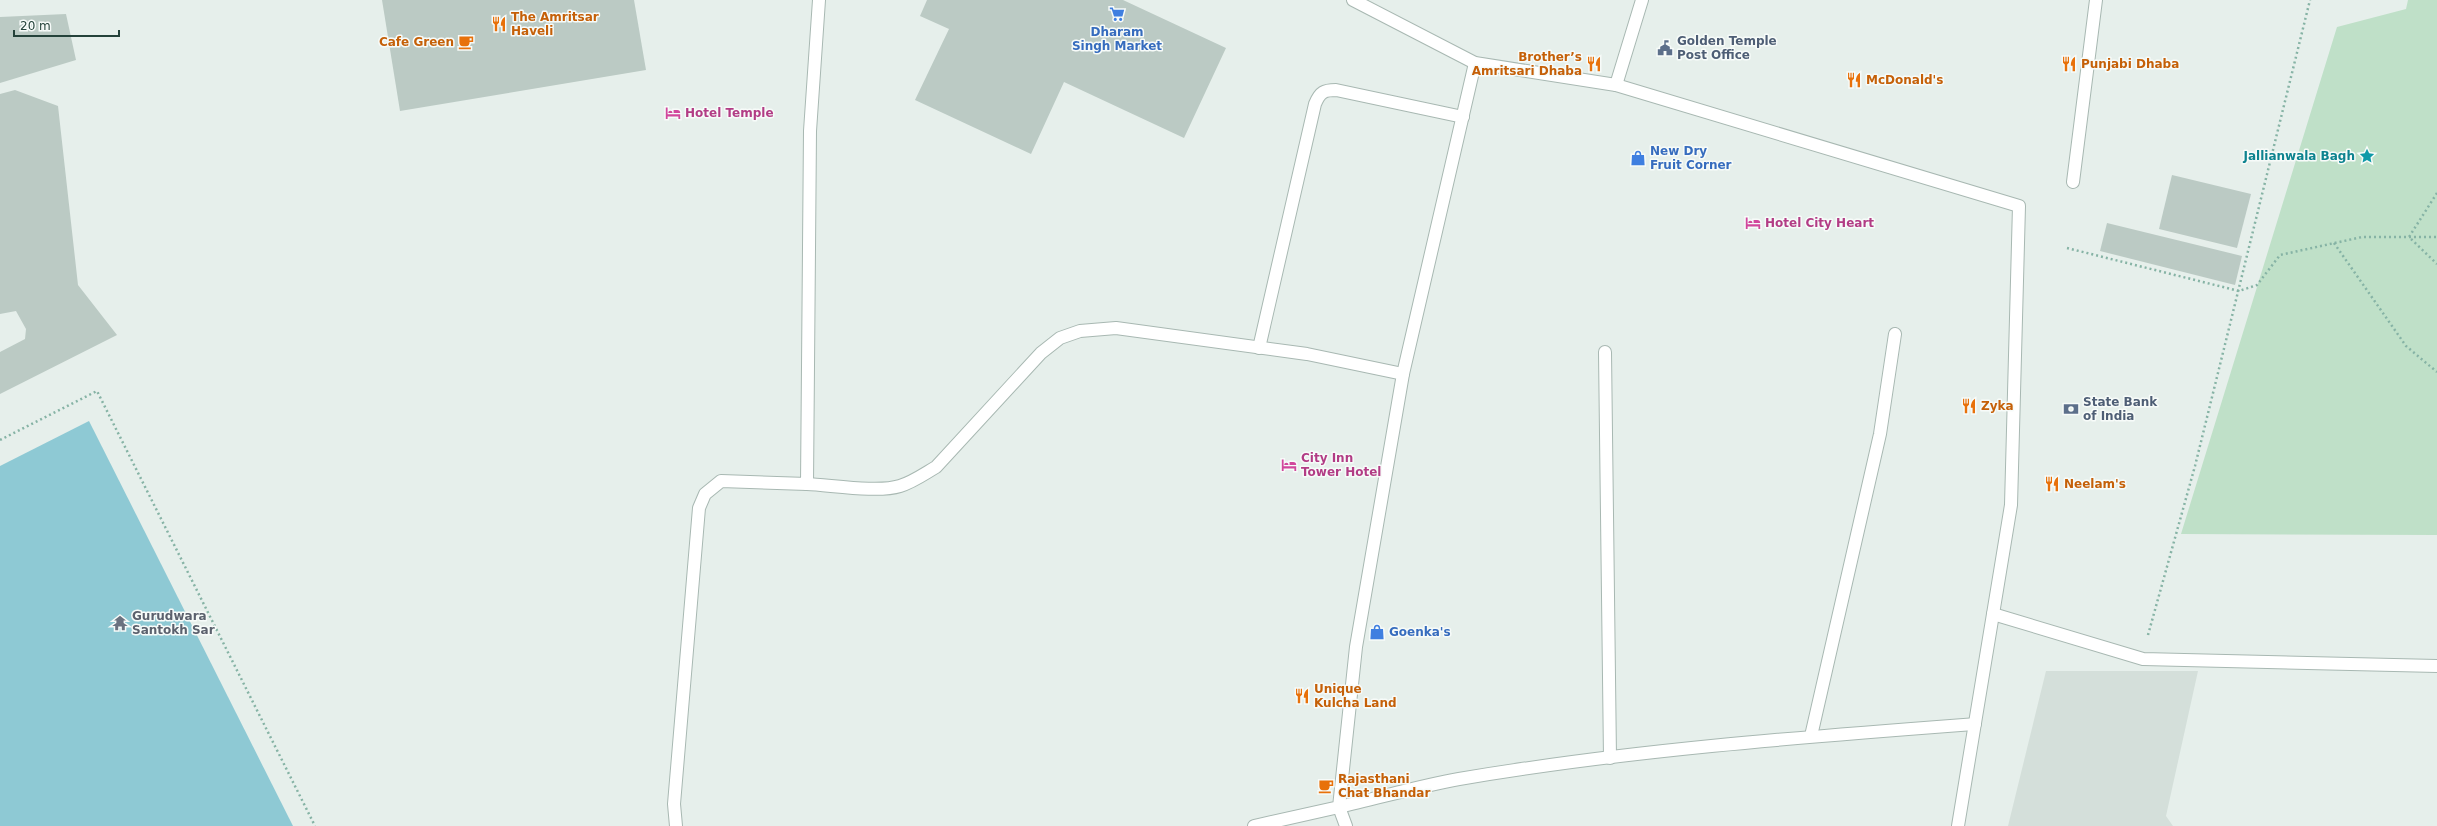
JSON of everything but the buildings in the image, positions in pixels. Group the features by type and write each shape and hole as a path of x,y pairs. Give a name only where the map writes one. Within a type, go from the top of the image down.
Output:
{"street":[{"path":"807,484 810,131 819,0"},
{"path":"1353,0 1475,63 1616,85 2019,206 2011,505 1958,826"},
{"path":"1616,85 1642,0"},
{"path":"2073,182 2096,0"},
{"path":"1346,826 1339,807 1356,647 1403,374 1475,63"},
{"path":"1259,348 1315,104 1319,94 1326,90 1336,90 1463,116"},
{"path":"676,826 674,804 699,516 705,494 721,481 880,488 899,486 915,480 936,467 1042,353 1060,338 1080,331 1116,328 1307,354 1403,374"},
{"path":"1811,736 1880,434 1896,334"},
{"path":"1605,352 1610,758"},
{"path":"1993,614 2143,659 2437,666"},
{"path":"1254,826 1458,779 1610,758 1811,736 1975,724"}],"path":[{"path":"2146,643 2195,466 2310,0"},
{"path":"2409,237 2437,193"},
{"path":"2067,248 2239,291 2257,284 2280,255 2362,237 2437,237"},
{"path":"2409,237 2437,264"},
{"path":"2334,243 2406,346 2437,372"},
{"path":"0,440 97,391 315,826"}],"shaded area":[{"path":"2046,671 2198,671 2166,816 2173,826 2008,826"}],"green space":[{"name":"Jallianwala Bagh","path":"2408,0 2437,0 2437,535 2181,534 2337,27 2406,9"}],"water":[{"name":"Gurudwara Santokh Sar","path":"89,421 293,826 0,826 0,466"}],"place":[{"name":"Dharam Singh Market","path":"1117,14"},
{"name":"The Amritsar Haveli","path":"499,24"},
{"name":"Cafe Green","path":"466,42"},
{"name":"Golden Temple Post Office","path":"1665,48"},
{"name":"Brother’s Amritsari Dhaba","path":"1594,64"},
{"name":"Punjabi Dhaba","path":"2069,64"},
{"name":"McDonald's","path":"1854,80"},
{"name":"Hotel Temple","path":"673,113"},
{"name":"Jallianwala Bagh","path":"2367,156"},
{"name":"New Dry Fruit Corner","path":"1638,158"},
{"name":"Hotel City Heart","path":"1753,223"},
{"name":"Zyka","path":"1969,406"},
{"name":"State Bank of India","path":"2071,409"},
{"name":"City Inn Tower Hotel","path":"1289,465"},
{"name":"Neelam's","path":"2052,484"},
{"name":"Gurudwara Santokh Sar","path":"120,623"},
{"name":"Goenka's","path":"1377,632"},
{"name":"Unique Kulcha Land","path":"1302,696"},
{"name":"Rajasthani Chat Bhandar","path":"1326,786"}]}
